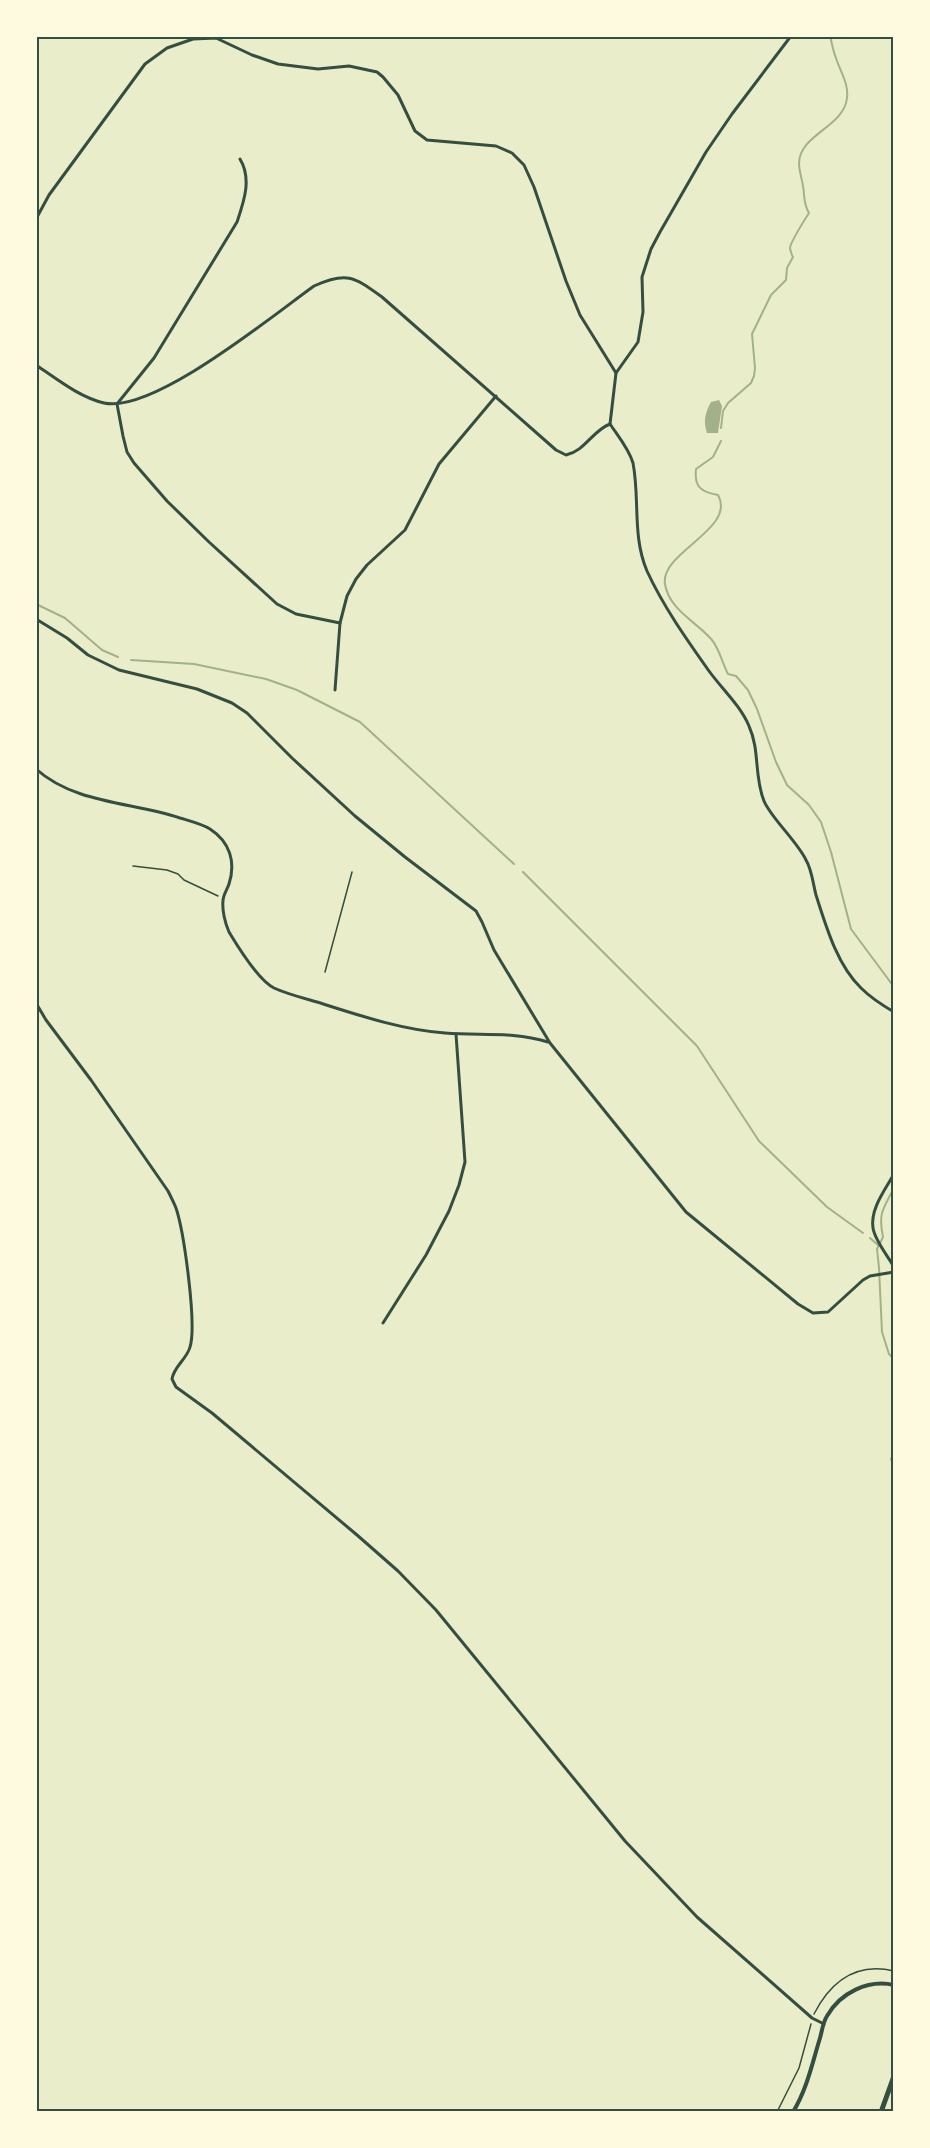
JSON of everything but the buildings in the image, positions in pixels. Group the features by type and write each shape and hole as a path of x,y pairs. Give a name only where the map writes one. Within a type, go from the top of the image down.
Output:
{"main road":[{"path":"881,2112 894,2076"}],"street":[{"path":"791,36 706,152 651,249 642,277 643,312 638,342 616,373 610,424 632,461 636,488 637,538 647,570 663,602 749,726 755,746 758,784 765,804 807,861 826,925 841,959 859,986 872,998 894,1012"},
{"path":"36,219 49,195 145,64 167,48 193,39 217,37 252,55 278,64 318,69 349,66 376,72 398,95 415,131 427,140 496,146 512,153 524,165 580,315 616,373"},
{"path":"240,159 246,167 246,181 245,198 237,222 154,358 117,404 123,436 134,463 168,501 208,542 277,604 296,614 340,623"},
{"path":"36,365 89,398 117,404 151,394 188,376 314,286 333,277 350,277 382,297 556,450 566,456 574,453 601,427 610,424"},
{"path":"335,690 340,623 347,596 356,579 367,565 405,530 439,464 495,396"},
{"path":"36,619 67,638 88,655 119,669 196,688 232,703 247,713 355,816 476,911 494,950 550,1043 686,1212 798,1304 813,1313 828,1312 863,1280 870,1276 894,1272"},
{"path":"36,769 65,788 91,797 171,815 208,828 220,836 232,859 232,874 223,899 228,929 250,962 273,987 388,1022 433,1032 502,1033 528,1036 550,1043"},
{"path":"36,1003 168,1191 176,1207 183,1237 193,1326 190,1349 173,1371 171,1379 176,1387 212,1413 398,1571 443,1619 625,1840 697,1917 812,2018 824,2024"},
{"path":"383,1323 426,1255 449,1211 462,1174 465,1162 456,1034"},
{"path":"894,1174 875,1211 873,1221 875,1234 894,1267"},
{"path":"794,2112 807,2085 826,2016 854,1990 871,1984 894,1985"}],"path":[{"path":"133,866 167,870 178,874 184,880 223,899"},
{"path":"325,972 352,872"},
{"path":"777,2112 799,2068 812,2018 825,1994 840,1980 871,1969 894,1971"}],"shaded area":[{"path":"719,400 722,406 718,433 707,433 705,417 707,410 711,402"}],"waterway":[{"path":"721,428 723,411 728,403 751,383 754,376 752,334 771,295 786,280 787,268 793,257 791,245 809,213 799,169 801,153 806,145 838,116 847,98 845,83 830,36"},
{"path":"721,441 713,457 696,469 696,480 700,488 718,495 721,507 717,519 674,561 667,572 665,584 672,601 712,640 728,674 736,676 748,690 787,785 809,805 821,822 851,929 894,987"},
{"path":"36,604 65,618 102,650 118,657"},
{"path":"131,660 194,664 266,679 297,690 360,722 514,864"},
{"path":"523,872 697,1046 759,1141 827,1207 863,1233"},
{"path":"894,1188 882,1211 883,1237 877,1249 882,1332 889,1354 894,1359"},
{"path":"870,1238 879,1246"},
{"path":"894,1454 891,1459 894,1465"}]}
